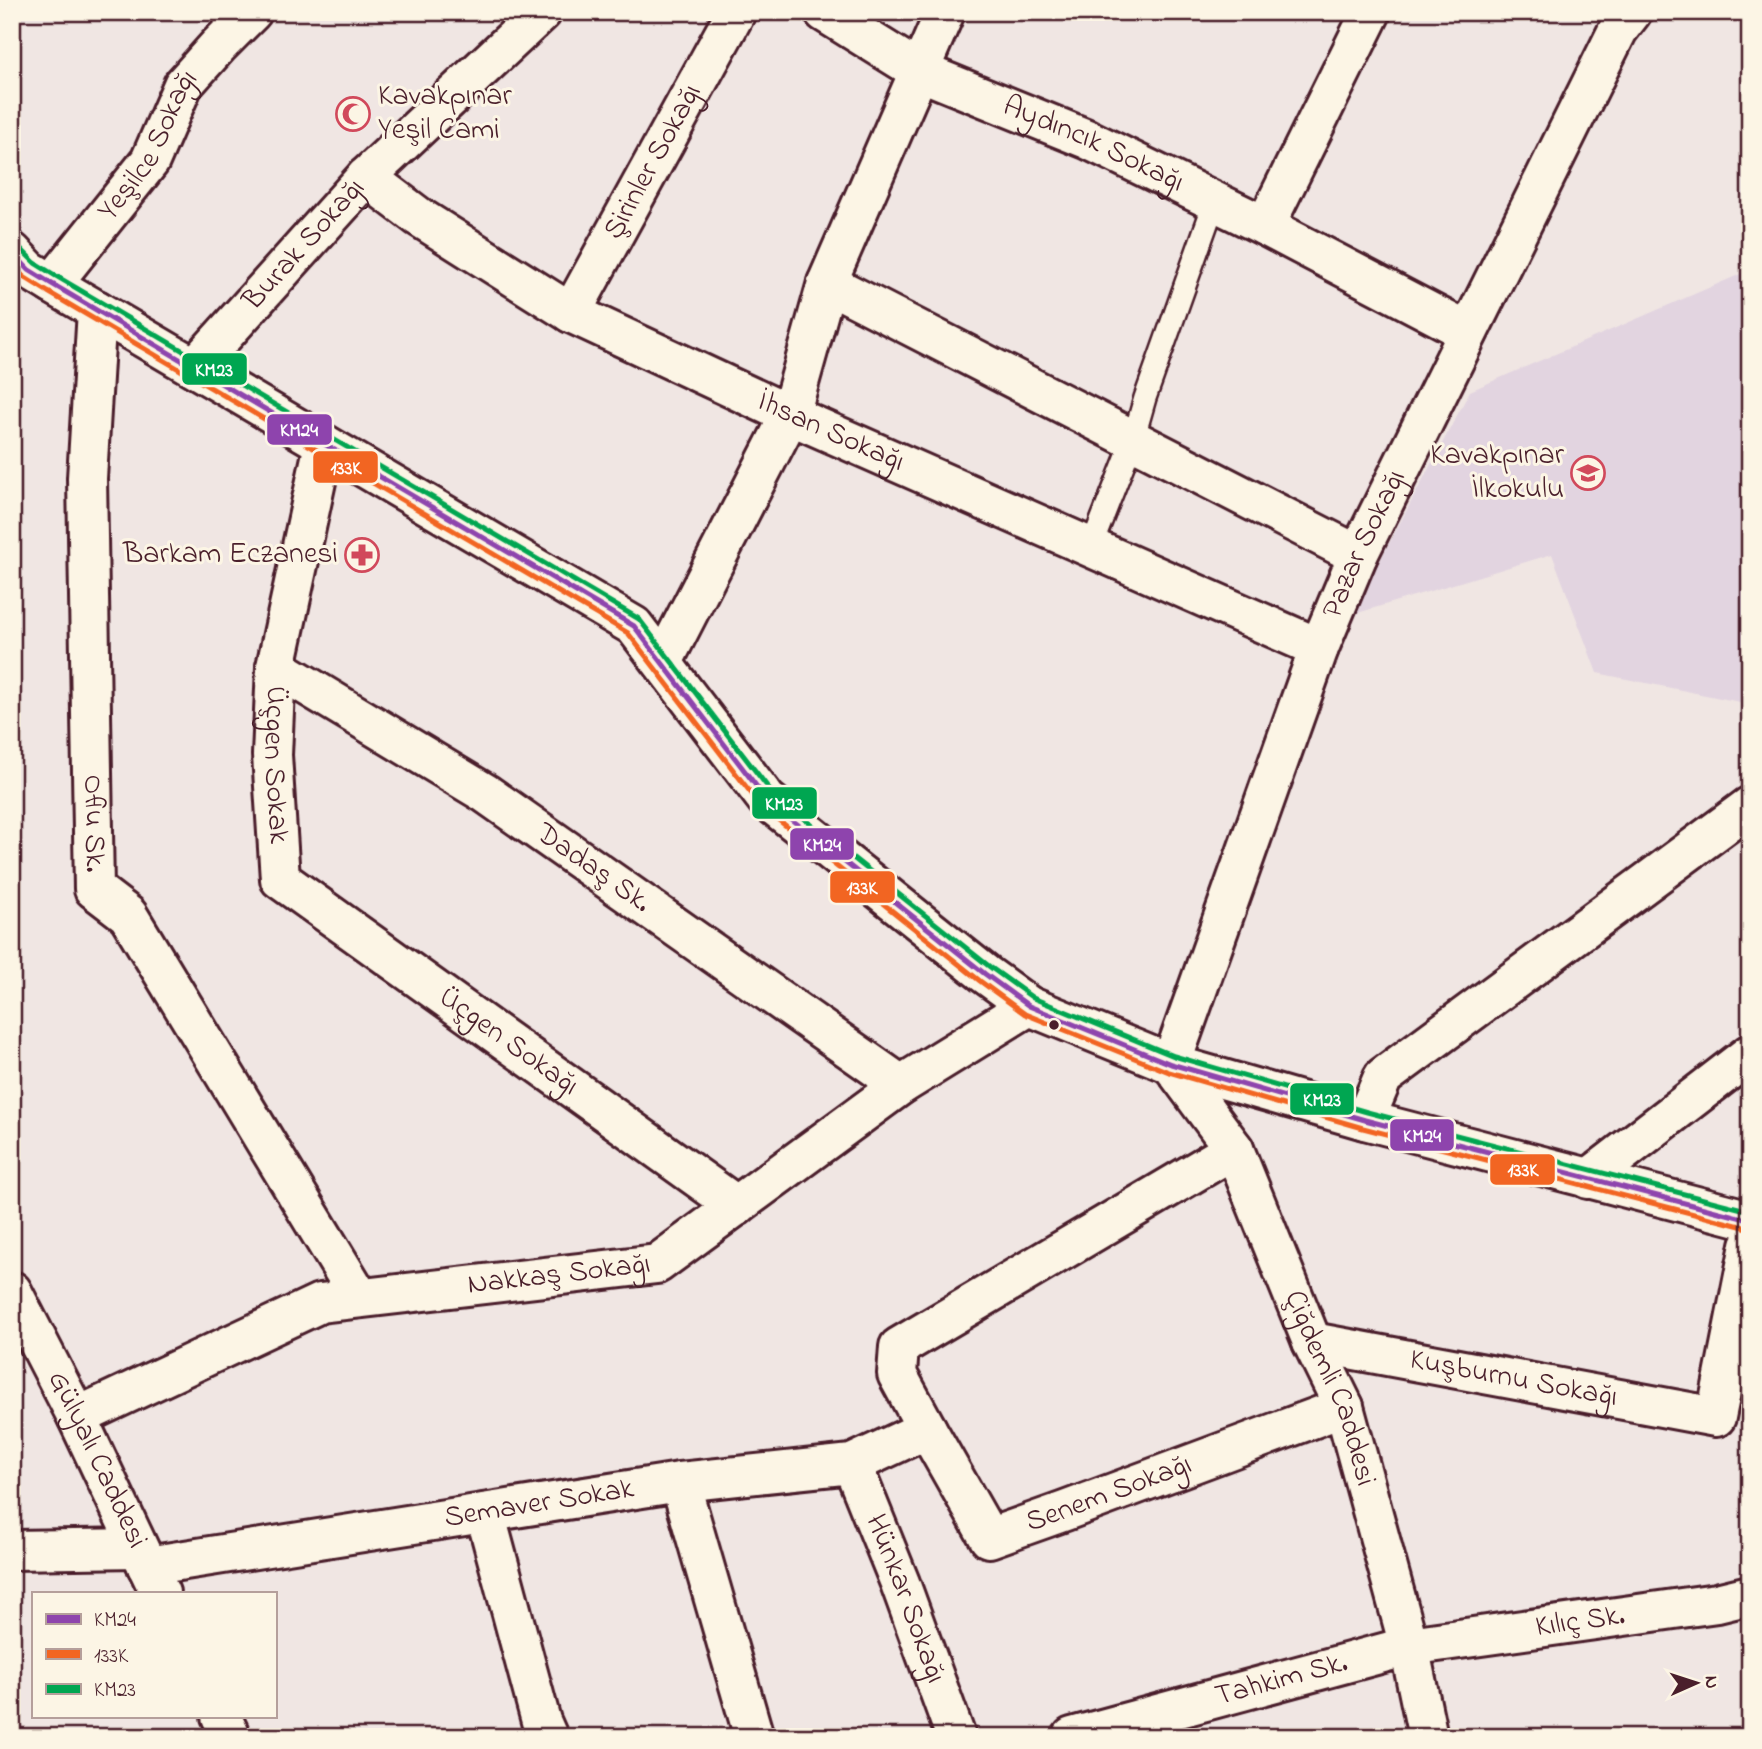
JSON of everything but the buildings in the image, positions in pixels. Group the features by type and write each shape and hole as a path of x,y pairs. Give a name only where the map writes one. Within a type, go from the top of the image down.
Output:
{"street":[{"name":"Yeşilce Sokağı","path":"52,284 150,161 183,85 252,12"},
{"name":"Burak Sokağı","path":"195,367 366,177 542,12"},
{"name":"Şirinler Sokağı","path":"570,313 736,12"},
{"path":"824,12 919,71"},
{"path":"663,662 790,415 827,283 945,12"},
{"path":"1265,226 1371,12"},
{"name":"Pazar Sokağı","path":"1171,1064 1319,648 1358,555 1618,30 1632,12"},
{"name":"Aydıncık Sokağı","path":"919,71 1087,139 1265,226 1468,332"},
{"name":"İhsan Sokağı","path":"366,177 419,217 570,313 790,415 1319,648"},
{"path":"12,252 29,270 52,284 634,626 767,800 1028,1006 1171,1064 1365,1120 1750,1220"},
{"path":"827,283 1358,555"},
{"name":"Oflu Sk.","path":"97,310 87,478 94,889 128,915 360,1298"},
{"name":"Üçgen Sokak","path":"280,879 272,755 276,667 324,444"},
{"name":"Dadaş Sk.","path":"276,667 485,793 901,1085"},
{"path":"1365,1120 1382,1077 1750,806"},
{"name":"Üçgen Sokağı","path":"280,879 737,1206"},
{"name":"Nakkaş Sokağı","path":"77,1417 320,1303 657,1264 901,1085 1028,1006"},
{"path":"1588,1179 1750,1054"},
{"name":"Çiğdemli Caddesi","path":"1171,1064 1234,1149 1312,1342 1343,1407 1409,1646 1428,1737"},
{"path":"927,1429 897,1374 899,1347 1234,1149"},
{"name":"Kuşburnu Sokağı","path":"1312,1342 1716,1417 1750,1245"},
{"name":"Gülyalı Caddesi","path":"12,1291 22,1333 77,1417 148,1569"},
{"name":"Senem Sokağı","path":"927,1429 989,1538 1343,1407"},
{"name":"Semaver Sokak","path":"12,1550 148,1569 680,1482 852,1464 927,1429"},
{"name":"Hünkar Sokağı","path":"852,1464 900,1583 956,1737"},
{"path":"680,1482 754,1737"},
{"path":"485,1513 541,1721 548,1737"},
{"name":"Kılıç Sk.","path":"1409,1646 1750,1595"},
{"name":"Tahkim Sk.","path":"1072,1737 1409,1646"},
{"path":"222,1718 231,1737"}],"lane":[{"path":"1091,547 1133,440 1145,398 1215,201"}],"shaded area":[{"name":"Kavakpınar İlkokulu","path":"1750,270 1750,704 1597,673 1552,554 1351,615 1470,391"}],"transit line":[{"name":"KM23","path":"18,246 35,263 56,276 639,619 773,794 990,967 1033,998 1174,1056 1367,1112 1750,1211"},
{"name":"KM24","path":"12,252 29,270 52,284 634,626 767,800 1029,1006 1171,1064 1365,1120 1750,1220"},
{"name":"133K","path":"12,265 24,277 48,292 628,633 761,806 1025,1014 1169,1072 1363,1128 1748,1228"}],"place":[{"name":"Kavakpınar Yeşil Cami","path":"353,114"},
{"name":"Kavakpınar İlkokulu","path":"1588,473"},
{"name":"Barkam Eczanesi","path":"362,555"}]}
